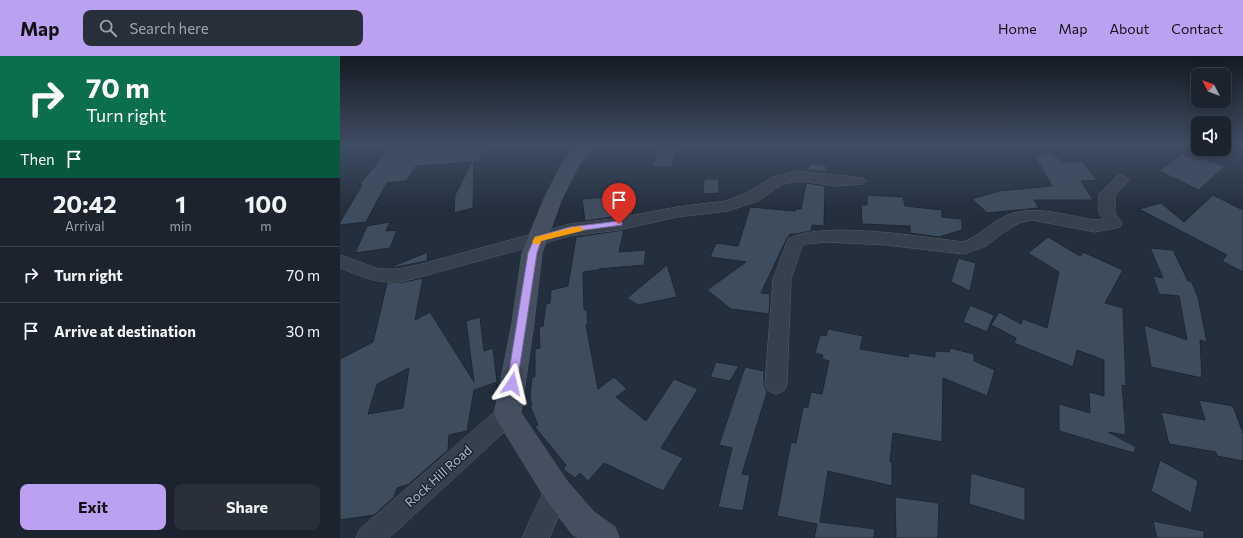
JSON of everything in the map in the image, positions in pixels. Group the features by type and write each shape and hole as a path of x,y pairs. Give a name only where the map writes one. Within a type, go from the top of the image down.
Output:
{"street":[{"path":"569,166 552,201 532,253 523,323 507,415 557,491 583,523 604,538"},
{"path":"340,261 351,263 366,272 393,277 418,272 570,230 619,224 677,212 728,206 752,197 778,180 799,176 837,181 858,181"},
{"path":"776,384 782,279 794,243 801,239 828,236 886,239 964,248 980,242 1014,218 1032,215 1095,226 1114,223 1107,213 1107,194 1121,180"},
{"name":"Rock Hill Road","path":"369,538 507,415"},
{"path":"535,538 557,491"}],"building":[{"path":"374,166 416,166 406,181 387,183 366,222 340,225 340,222 362,185 359,185"},
{"path":"470,166 474,166 473,208 454,213 455,195"},
{"path":"809,166 826,166 826,172 808,170"},
{"path":"1041,166 1086,166 1097,180 1081,181 1093,200 1034,200 1039,208 987,213 972,199 999,191 1052,186"},
{"path":"1165,166 1224,166 1199,190 1159,171"},
{"path":"704,179 719,179 719,193 703,194"},
{"path":"806,183 825,186 824,226 812,225 811,231 790,234 787,238 761,293 770,294 769,314 731,309 707,290 746,262 710,257 716,243 738,246 750,207 795,211 795,209 801,209"},
{"path":"630,195 632,214 585,221 582,199"},
{"path":"867,195 903,197 905,206 942,210 942,217 962,219 962,230 939,237 910,233 910,226 862,224 861,205 867,205"},
{"path":"1213,195 1243,210 1243,272 1222,261 1227,255 1139,209 1161,203 1184,222"},
{"path":"390,222 386,231 397,230 390,248 355,253 367,226"},
{"path":"624,230 619,252 646,250 644,265 583,272 584,310 587,310 588,324 586,325 598,389 614,377 627,389 616,397 646,421 674,379 698,389 661,448 683,458 663,491 604,463 588,481 580,473 575,478 563,469 566,465 535,427 538,425 530,406 532,405 530,398 532,377 535,377 535,349 540,348 539,327 543,326 546,304 550,303 551,290 568,286 576,237"},
{"path":"1048,237 1080,256 1083,252 1123,270 1105,303 1123,308 1126,386 1122,385 1126,435 1108,432 1136,447 1134,453 1059,431 1059,404 1090,413 1089,392 1104,396 1104,360 1077,350 1073,367 1014,343 1016,338 991,325 999,312 1021,324 1023,319 1047,328 1059,272 1028,253"},
{"path":"1150,248 1173,250 1188,281 1191,281 1198,297 1207,342 1200,340 1202,378 1151,367 1144,325 1187,340 1179,296 1159,294 1153,276 1163,278"},
{"path":"428,252 427,261 391,268 391,267"},
{"path":"958,258 976,263 970,291 951,282"},
{"path":"667,265 677,297 638,305 627,298"},
{"path":"423,278 415,320 430,312 474,382 466,321 480,317 484,351 493,348 497,382 474,390 467,431 449,435 448,450 409,484 397,488 394,497 374,515 340,520 340,359 373,342 387,283 405,282","holes":["409,368 403,408 368,414 377,384"]},
{"path":"970,305 994,315 987,332 963,322"},
{"path":"828,329 863,336 860,349 908,357 909,353 935,357 935,351 949,352 950,348 974,354 974,361 995,370 987,396 943,378 942,442 893,433 890,462 892,462 892,486 828,471 820,522 875,529 874,538 814,538 817,524 777,516 791,442 796,443 803,408 808,407 811,392 822,394 829,361 822,359 823,355 815,353 820,335 826,336"},
{"path":"716,362 739,366 730,381 710,377"},
{"path":"745,367 764,371 764,384 767,392 742,474 750,475 743,511 718,507 732,448 719,445"},
{"path":"1199,400 1233,406 1243,433 1243,461 1217,456 1216,452 1169,444 1161,412 1205,420"},
{"path":"1160,460 1198,481 1191,513 1151,491"},
{"path":"971,473 1025,488 1025,521 969,504"},
{"path":"895,497 939,503 938,538 896,538"},
{"path":"1153,521 1204,531 1204,538 1157,538"}],"slow traffic":[{"path":"537,242 538,239 579,229"}],"route":[{"path":"512,384 523,323 532,253 538,239 570,230 619,224"}]}
